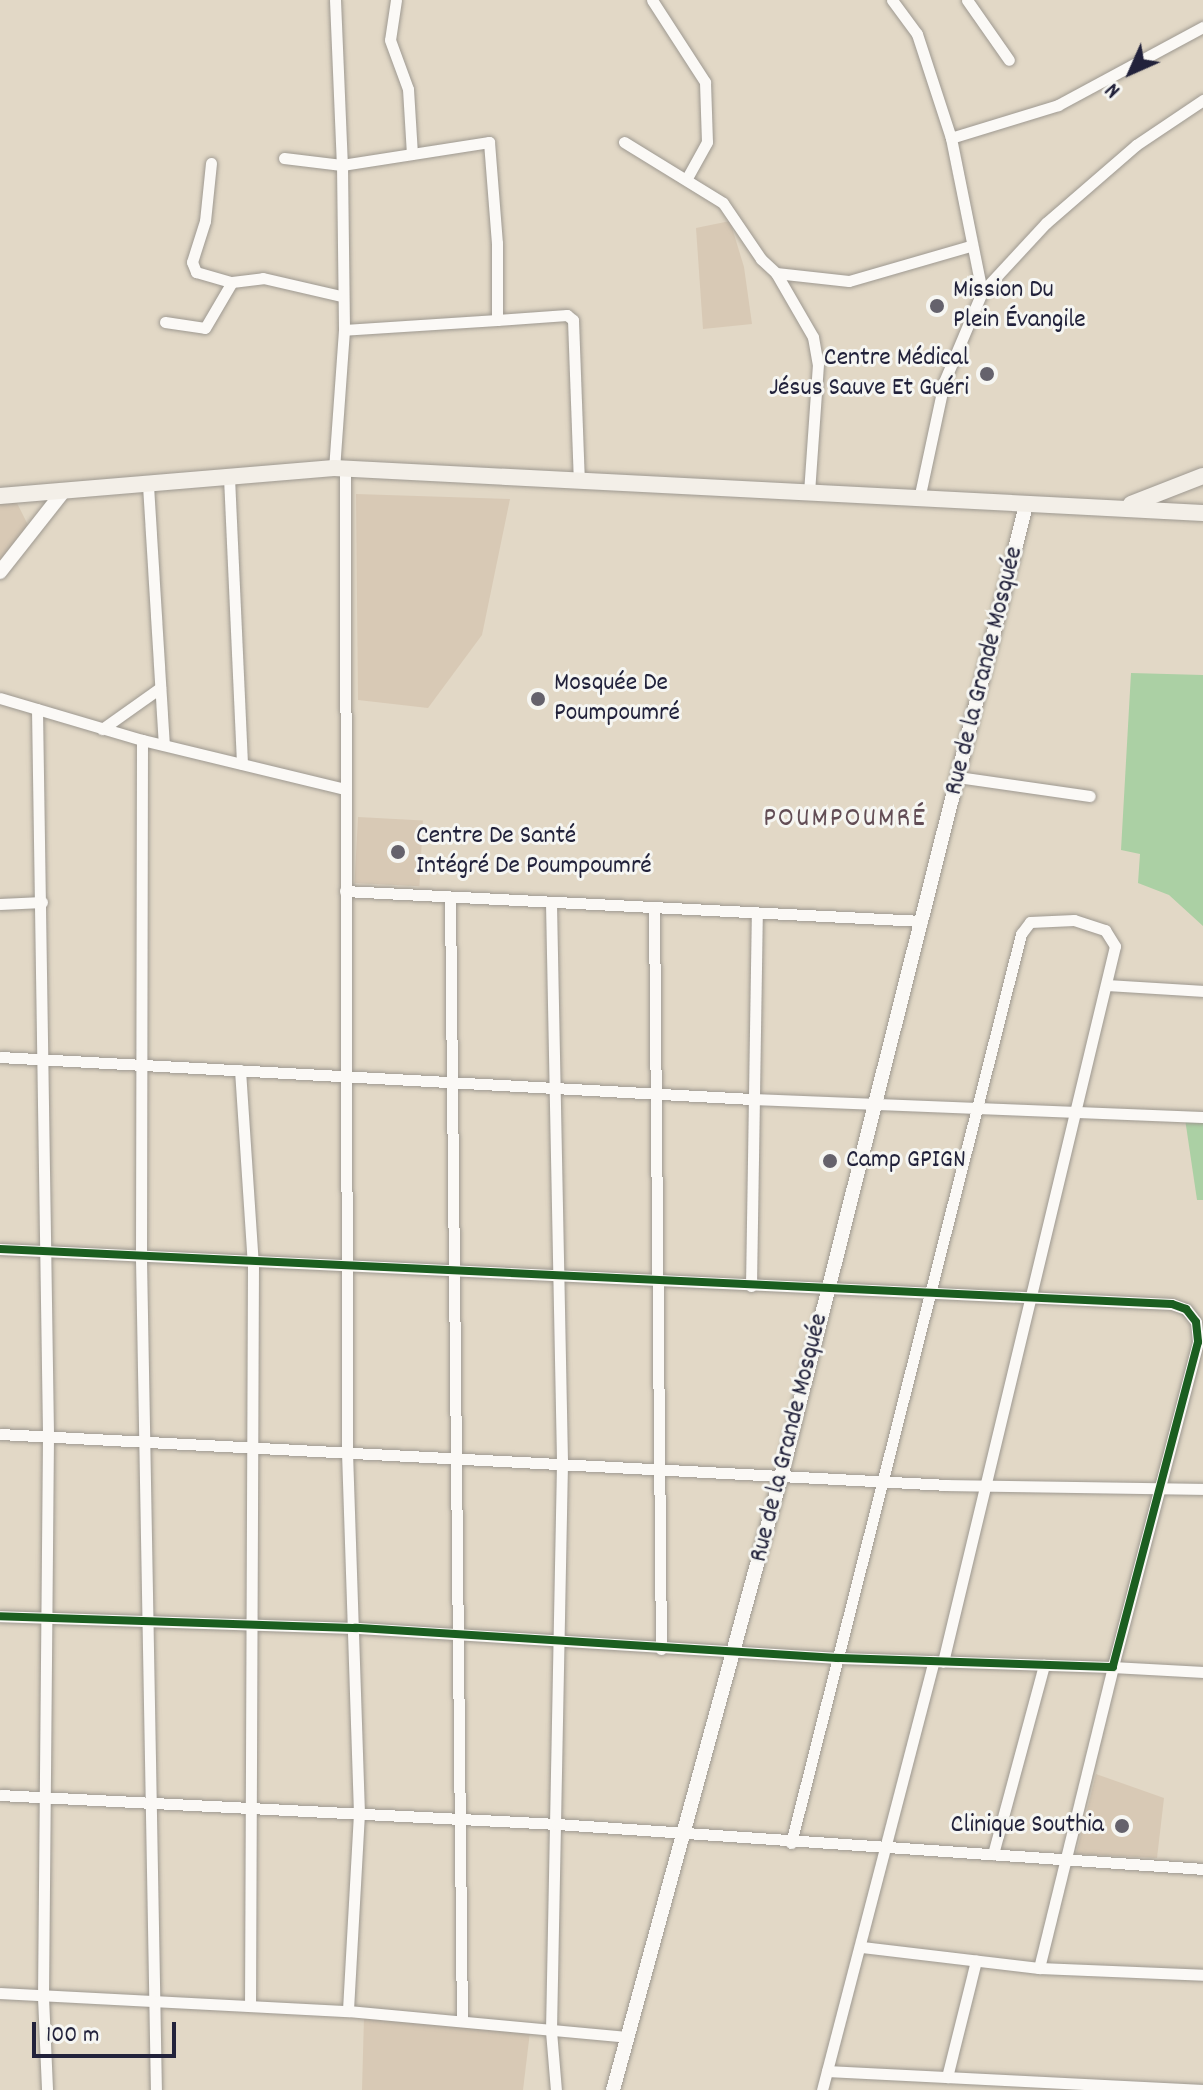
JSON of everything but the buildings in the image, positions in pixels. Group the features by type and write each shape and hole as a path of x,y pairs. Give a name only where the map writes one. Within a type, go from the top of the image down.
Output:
{"main road":[{"path":"0,496 339,468 1203,513"},
{"path":"1122,507 1203,476"}],"street":[{"path":"335,0 342,165 341,296 344,330 339,468 345,789 347,1452 356,1628 359,1813 348,2011"},
{"path":"396,0 390,40 408,89 412,154"},
{"path":"652,0 705,82 707,142 688,176"},
{"path":"892,0 917,34 951,138 970,246 982,292"},
{"path":"967,0 1009,60"},
{"path":"951,138 1058,105 1203,27"},
{"path":"919,499 944,382 982,292 1046,223 1136,145 1203,100"},
{"path":"284,158 342,165 489,142 497,320"},
{"path":"624,142 688,176 723,203 761,259 776,273 813,337 818,364 809,492"},
{"path":"211,163 205,221 192,262 201,275 232,282 263,278 341,296"},
{"path":"776,273 849,281 970,246"},
{"path":"165,322 205,328 232,282"},
{"path":"344,330 567,315 573,320 579,482"},
{"path":"229,477 242,764"},
{"path":"148,485 164,745"},
{"path":"0,572 63,492"},
{"name":"Rue de la Grande Mosquée","path":"613,2090 782,1473 1026,505"},
{"path":"102,729 160,688"},
{"path":"0,698 142,740 345,789"},
{"path":"37,709 45,1059 43,1250 48,1437 49,1796 43,1997 47,2090"},
{"path":"142,740 141,1259 158,2002 156,2090"},
{"path":"958,777 1090,796"},
{"path":"345,891 922,921"},
{"path":"450,898 462,2018"},
{"path":"0,904 42,902"},
{"path":"551,903 557,1089 555,1278 562,1463 551,2031 556,2090"},
{"path":"654,909 658,1093 654,1281 661,1649"},
{"path":"751,1286 757,914"},
{"path":"791,1843 926,1293 1021,934 1030,922 1074,920 1105,930 1115,946 1108,985 939,1661 884,1851 862,1947 822,2090"},
{"path":"1108,985 1203,991"},
{"path":"0,1057 752,1099 1203,1117"},
{"path":"240,1070 253,1264 250,2005"},
{"path":"0,1249 141,1259 1172,1304 1203,1310"},
{"path":"1039,1968 1198,1342 1196,1322 1186,1309"},
{"path":"0,1434 659,1466 983,1486 1203,1489"},
{"path":"0,1616 356,1628 661,1649 1203,1672"},
{"path":"993,1854 1044,1665"},
{"path":"0,1795 557,1824 884,1851 993,1854 1203,1869"},
{"path":"862,1947 1039,1968 1203,1975"},
{"path":"947,2077 976,1961"},
{"path":"0,1993 462,2018 551,2031 627,2037"},
{"path":"827,2071 1203,2090"}],"shaded area":[{"path":"730,221 744,267 752,324 703,329 696,228"},
{"path":"356,494 510,499 482,635 428,708 358,700"},
{"path":"0,503 17,503 28,525 0,563"},
{"path":"358,817 423,820 419,886 355,883"},
{"name":"Clinique Southia","path":"1096,1774 1164,1798 1157,1858 1076,1854"},
{"path":"364,2017 530,2032 523,2090 362,2090"}],"green space":[{"path":"1131,673 1203,675 1203,926 1169,895 1138,883 1140,854 1121,850"},
{"path":"1184,1112 1203,1112 1203,1200 1197,1200"}],"cycle path":[{"path":"0,1249 1172,1304 1186,1309 1196,1322 1198,1342 1113,1667 837,1658 356,1628 0,1616"}],"place":[{"name":"Mission Du Plein Évangile","path":"937,306"},
{"name":"Centre Médical Jésus Sauve Et Guéri","path":"987,374"},
{"name":"Mosquée De Poumpoumré","path":"538,699"},
{"name":"Centre De Santé Intégré De Poumpoumré","path":"398,852"},
{"name":"Camp GPIGN","path":"830,1161"},
{"name":"Clinique Southia","path":"1122,1826"}],"district":[{"name":"POUMPOUMRÉ","path":"845,820"}]}
